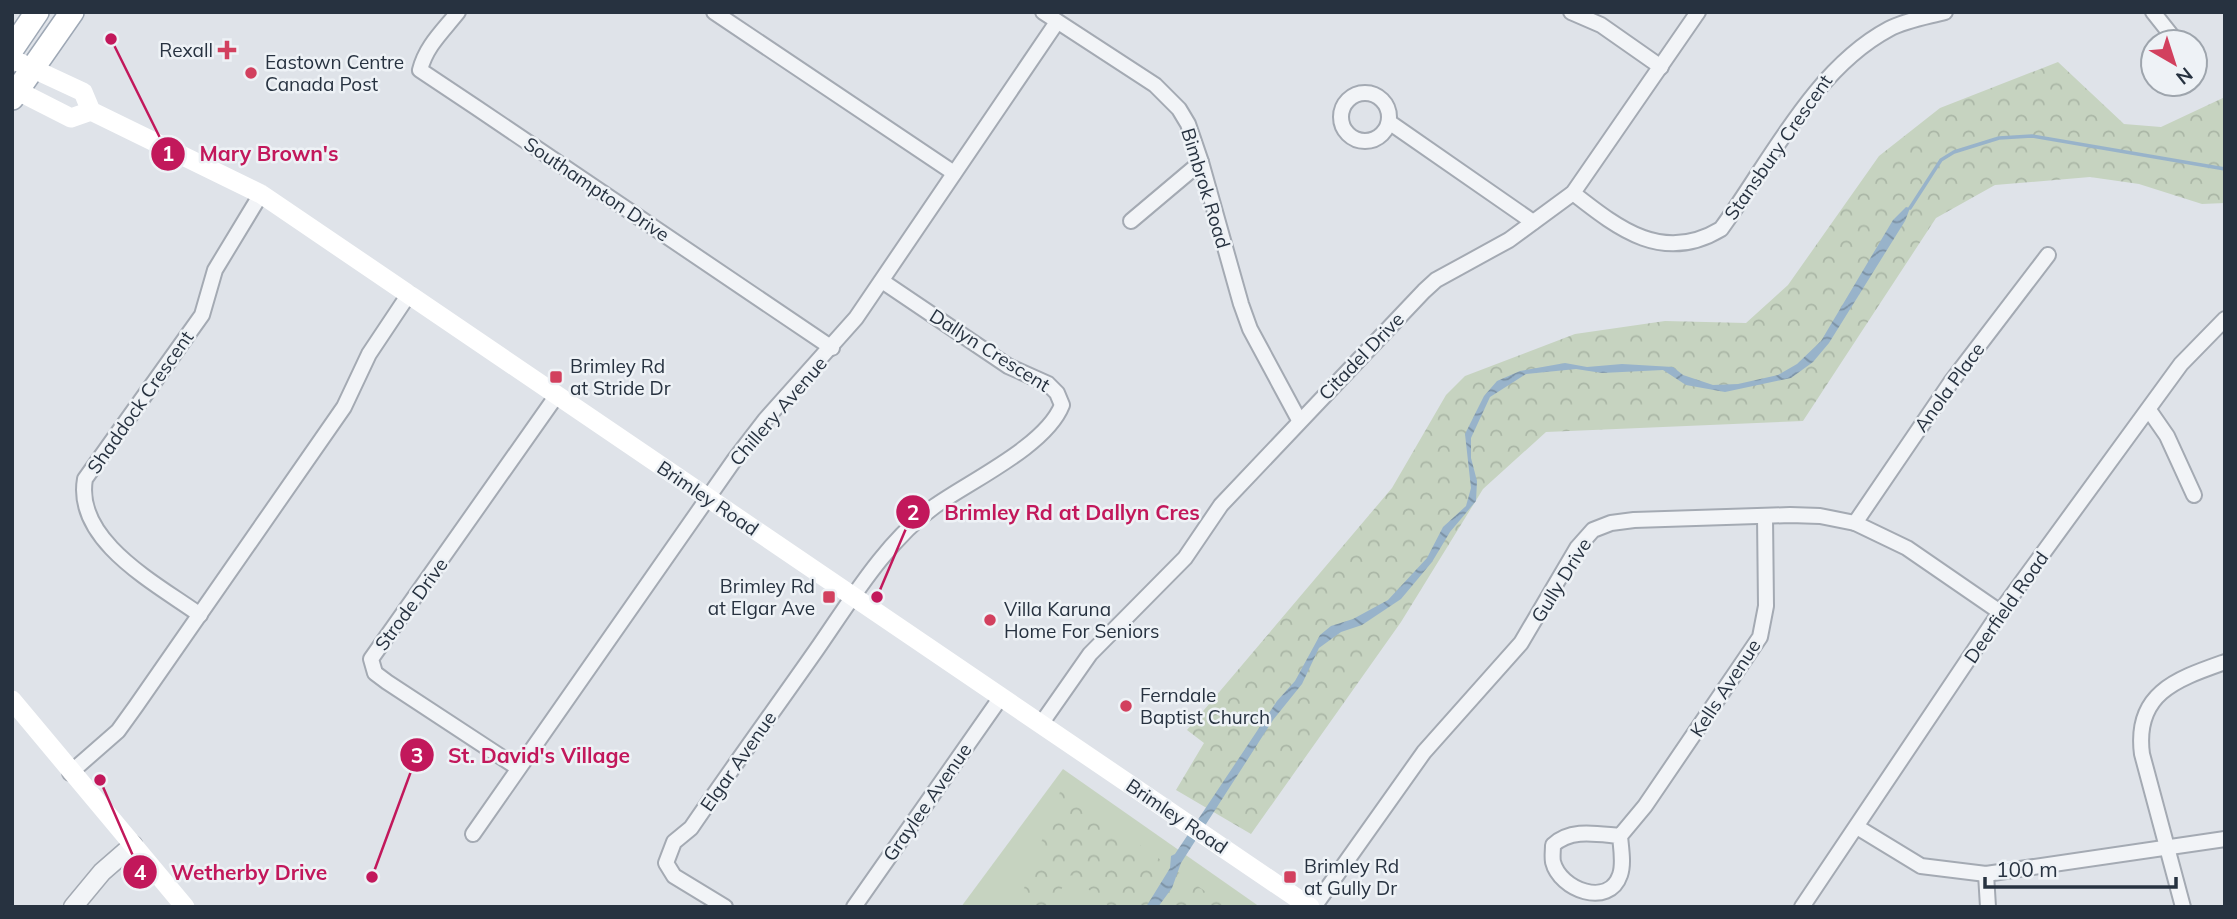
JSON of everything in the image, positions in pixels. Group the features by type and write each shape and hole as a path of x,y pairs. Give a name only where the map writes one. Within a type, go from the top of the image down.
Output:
{"main road":[{"path":"12,49 37,12"},
{"path":"14,92 22,64 72,12"},
{"name":"Brimley Road","path":"22,64 83,92 91,111 261,194 1312,907"},
{"name":"Brimley Road","path":"14,92 71,118 91,111"},
{"path":"12,700 70,773 185,907"}],"street":[{"name":"Southampton Drive","path":"458,12 436,38 420,71 832,348"},
{"path":"714,12 954,173"},
{"name":"Bimbrok Road","path":"1043,12 1155,85 1188,124 1245,316 1299,420"},
{"path":"1571,12 1601,25 1661,67"},
{"name":"Citadel Drive","path":"1041,724 1090,654 1168,576 1221,505 1299,420 1436,280 1486,254 1573,193 1698,12"},
{"name":"Stansbury Crescent","path":"1573,193 1622,228 1651,241 1675,246 1709,236 1721,229 1836,66 1902,22 1945,12"},
{"path":"2153,12 2166,28"},
{"name":"Chillery Avenue","path":"473,834 765,420 832,348 882,281 1057,22"},
{"path":"1389,121 1533,222"},
{"path":"1131,221 1201,162"},
{"name":"Shaddock Crescent","path":"200,615 126,562 108,543 89,517 83,503 83,491 85,479 202,315 215,270 261,194"},
{"name":"Anola Place","path":"1855,523 1951,382 2048,255"},
{"name":"Dallyn Crescent","path":"854,597 910,527 934,507 994,470 1058,416 1062,405 1057,393 1048,384 1000,361 882,281"},
{"path":"70,773 118,731 344,407 369,354 409,294"},
{"name":"Deerfield Road","path":"1802,907 2000,612 2181,364 2225,319"},
{"name":"Strode Drive","path":"518,768 387,682 375,673 371,659 557,396"},
{"path":"2148,411 2167,436 2194,495"},
{"name":"Gully Drive","path":"1312,907 1424,752 1521,643 1577,548 1593,530 1611,523 1634,520 1821,516 1855,523 1907,548 2000,612"},
{"name":"Kells Avenue","path":"1620,836 1653,795 1760,638 1766,606 1765,517"},
{"name":"Elgar Avenue","path":"724,907 674,876 666,863 669,851 682,834 691,828 854,597"},
{"path":"2183,907 2140,739 2144,716 2162,690 2181,679 2225,662"},
{"name":"Graylee Avenue","path":"854,907 1001,697"},
{"path":"1857,827 1921,866 1986,874 2225,839"},
{"path":"1581,833 1620,836 1622,873 1607,892 1593,894 1573,886 1553,863 1553,845 1563,836 1581,833"},
{"path":"73,907 102,872 133,845"},
{"path":"1986,874 1988,907"}],"green space":[{"path":"2058,62 2124,124 2161,127 2225,97 2225,203 2202,204 2139,184 2090,177 1995,185 1936,218 1803,421 1546,432 1483,489 1401,622 1251,834 1176,790 1204,743 1187,730 1392,488 1446,395 1465,376 1575,334 1665,321 1746,323 1788,285 1879,156 1940,108"},
{"path":"1063,769 1260,907 961,907"},
{"path":"1061,789 1223,904 1222,907 1110,907 1071,875 1049,907 1017,907"}],"water":[{"path":"1906,207 1910,208 1905,221 1829,343 1813,362 1791,378 1725,392 1686,385 1663,370 1602,373 1576,369 1526,374 1490,397 1471,438 1471,458 1477,481 1476,501 1450,532 1432,562 1401,599 1362,625 1341,632 1319,648 1302,684 1273,720 1181,863 1172,888 1158,907 1146,907 1170,868 1171,856 1175,854 1277,701 1295,681 1320,635 1331,626 1353,619 1388,600 1427,558 1443,527 1466,506 1471,488 1465,434 1484,396 1497,381 1520,371 1565,363 1587,367 1622,364 1673,367 1683,375 1713,385 1738,384 1778,375 1797,364 1821,341 1893,220"}],"waterway":[{"path":"1910,208 1941,160 1954,152 1999,138 2032,136 2225,169"}],"place":[{"name":"Mary Brown's","path":"111,39"},
{"name":"Rexall","path":"227,50"},
{"name":"Eastown Centre Canada Post","path":"251,73"},
{"name":"Brimley Rd at Stride Dr","path":"556,377"},
{"name":"Brimley Rd at Elgar Ave","path":"829,597"},
{"name":"Brimley Rd at Dallyn Cres","path":"877,597"},
{"name":"Villa Karuna Home For Seniors","path":"990,620"},
{"name":"Ferndale Baptist Church","path":"1126,706"},
{"name":"Wetherby Drive","path":"100,780"},
{"name":"St. David's Village","path":"372,877"},
{"name":"Brimley Rd at Gully Dr","path":"1290,877"}]}
